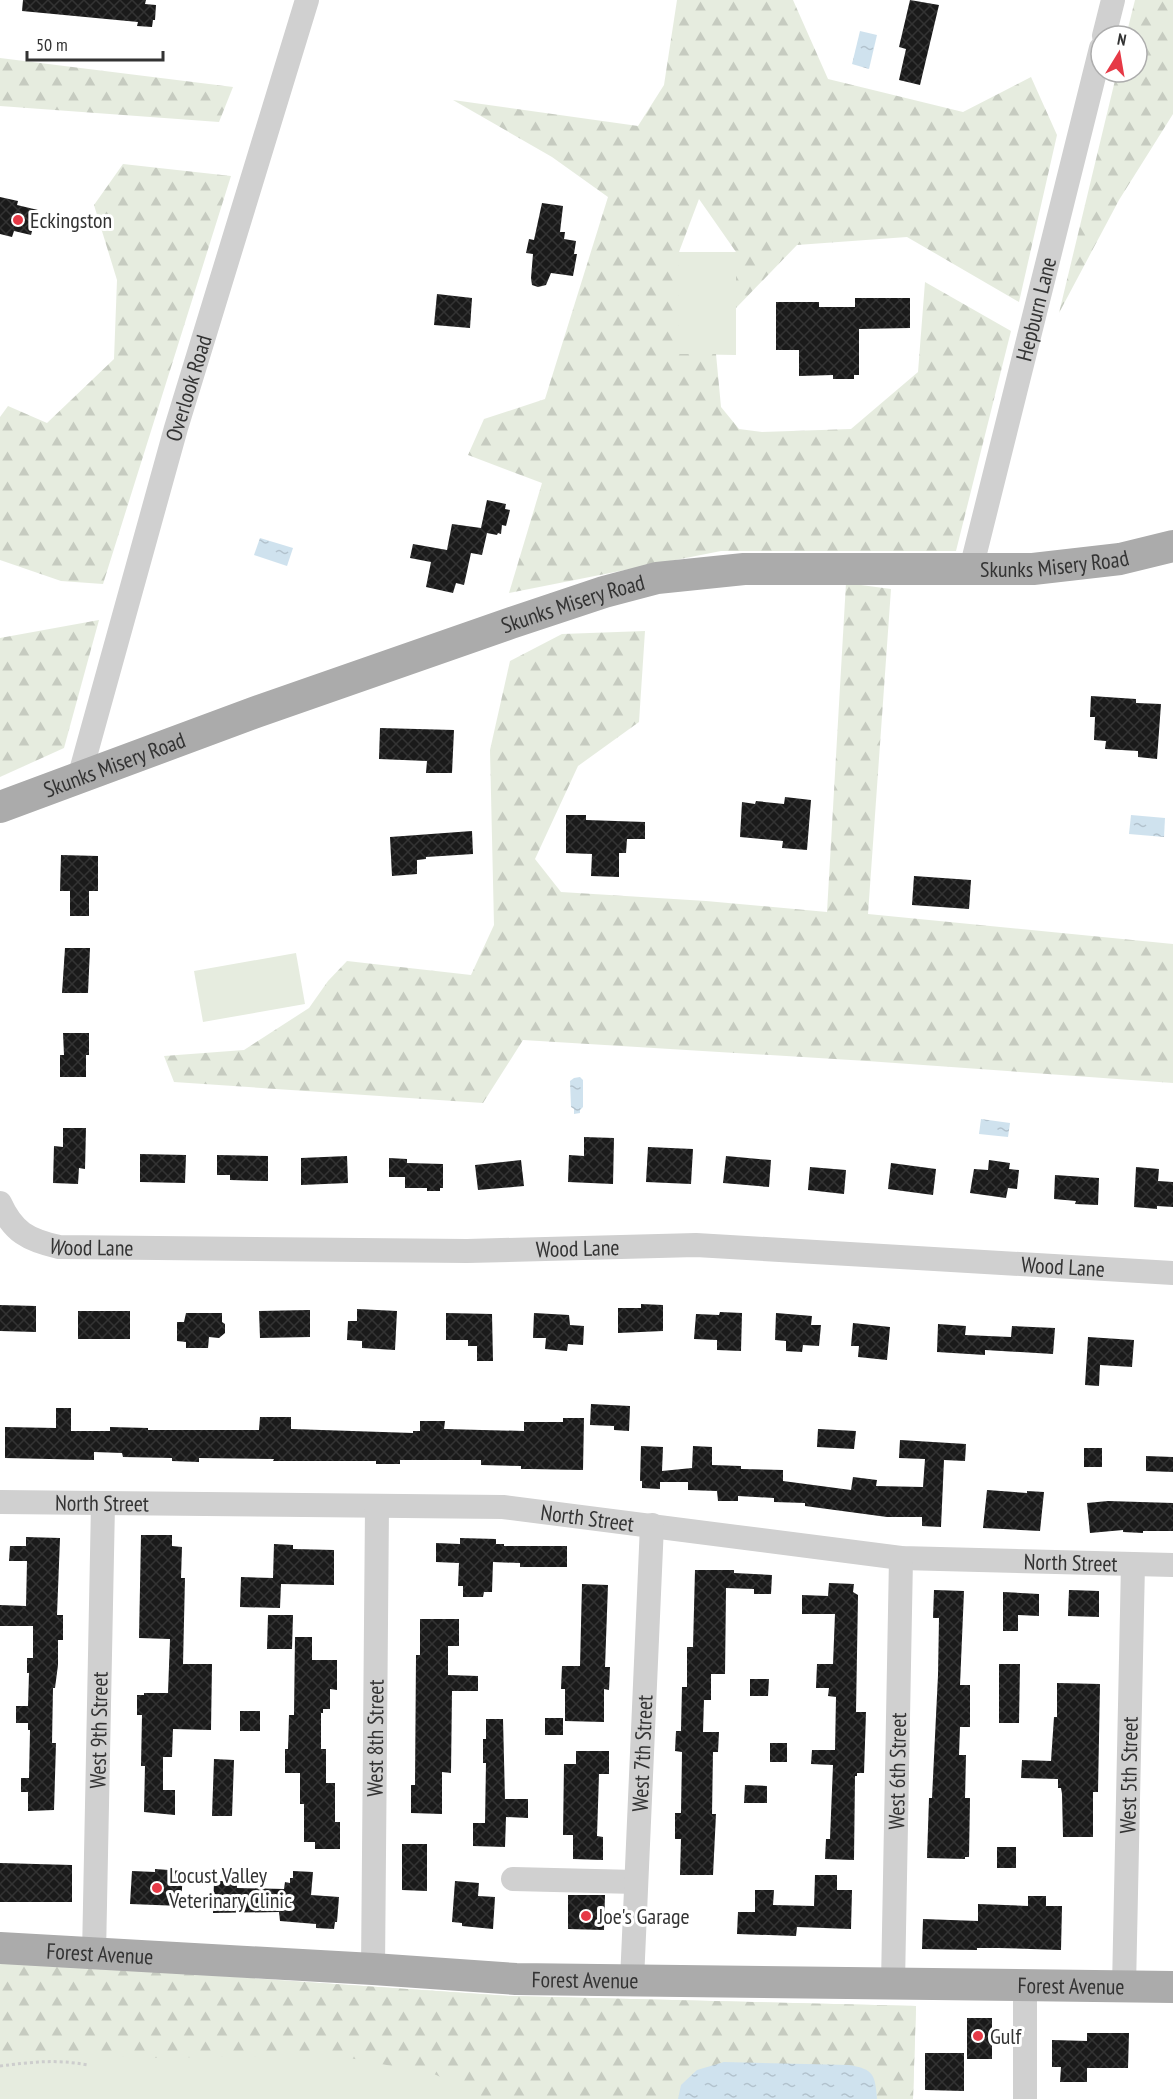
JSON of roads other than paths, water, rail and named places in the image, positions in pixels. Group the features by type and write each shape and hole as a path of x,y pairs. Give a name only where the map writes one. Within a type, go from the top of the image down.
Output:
{"main road":[{"name":"Skunks Misery Road","path":"0,807 256,712 604,592 657,578 744,569 1033,569 1120,559 1173,546"},
{"name":"Forest Avenue","path":"0,1948 516,1979 1173,1987"}],"street":[{"name":"Overlook Road","path":"79,778 176,428 307,0"},
{"path":"1107,24 1113,0"},
{"name":"Hepburn Lane","path":"971,569 1092,84"},
{"name":"Wood Lane","path":"0,1203 6,1216 22,1234 36,1242 59,1246 467,1251 696,1245 1173,1273"},
{"name":"North Street","path":"0,1502 503,1507 901,1558 1173,1564"},
{"name":"West 9th Street","path":"94,1955 103,1504"},
{"name":"West 8th Street","path":"373,1969 377,1507"},
{"name":"West 7th Street","path":"632,1981 652,1526"},
{"name":"West 6th Street","path":"892,1984 901,1558"},
{"name":"West 5th Street","path":"1124,1987 1133,1564"},
{"path":"513,1879 636,1882"},
{"path":"1025,1984 1025,2099"}],"water":[{"path":"860,31 877,35 869,69 852,64"},
{"path":"260,538 293,548 287,566 254,555"},
{"path":"1131,815 1165,818 1164,837 1129,834"},
{"path":"580,1077 583,1080 583,1107 580,1113 574,1114 574,1109 571,1107 570,1081"},
{"path":"981,1119 1010,1123 1008,1137 979,1134"},
{"path":"724,2062 849,2065 864,2069 872,2075 877,2099 678,2099 681,2085 697,2070"}],"place":[{"name":"Eckingston","path":"18,220"},
{"name":"Locust Valley Veterinary Clinic","path":"157,1888"},
{"name":"Joe's Garage","path":"586,1916"},
{"name":"Gulf","path":"978,2036"}]}
